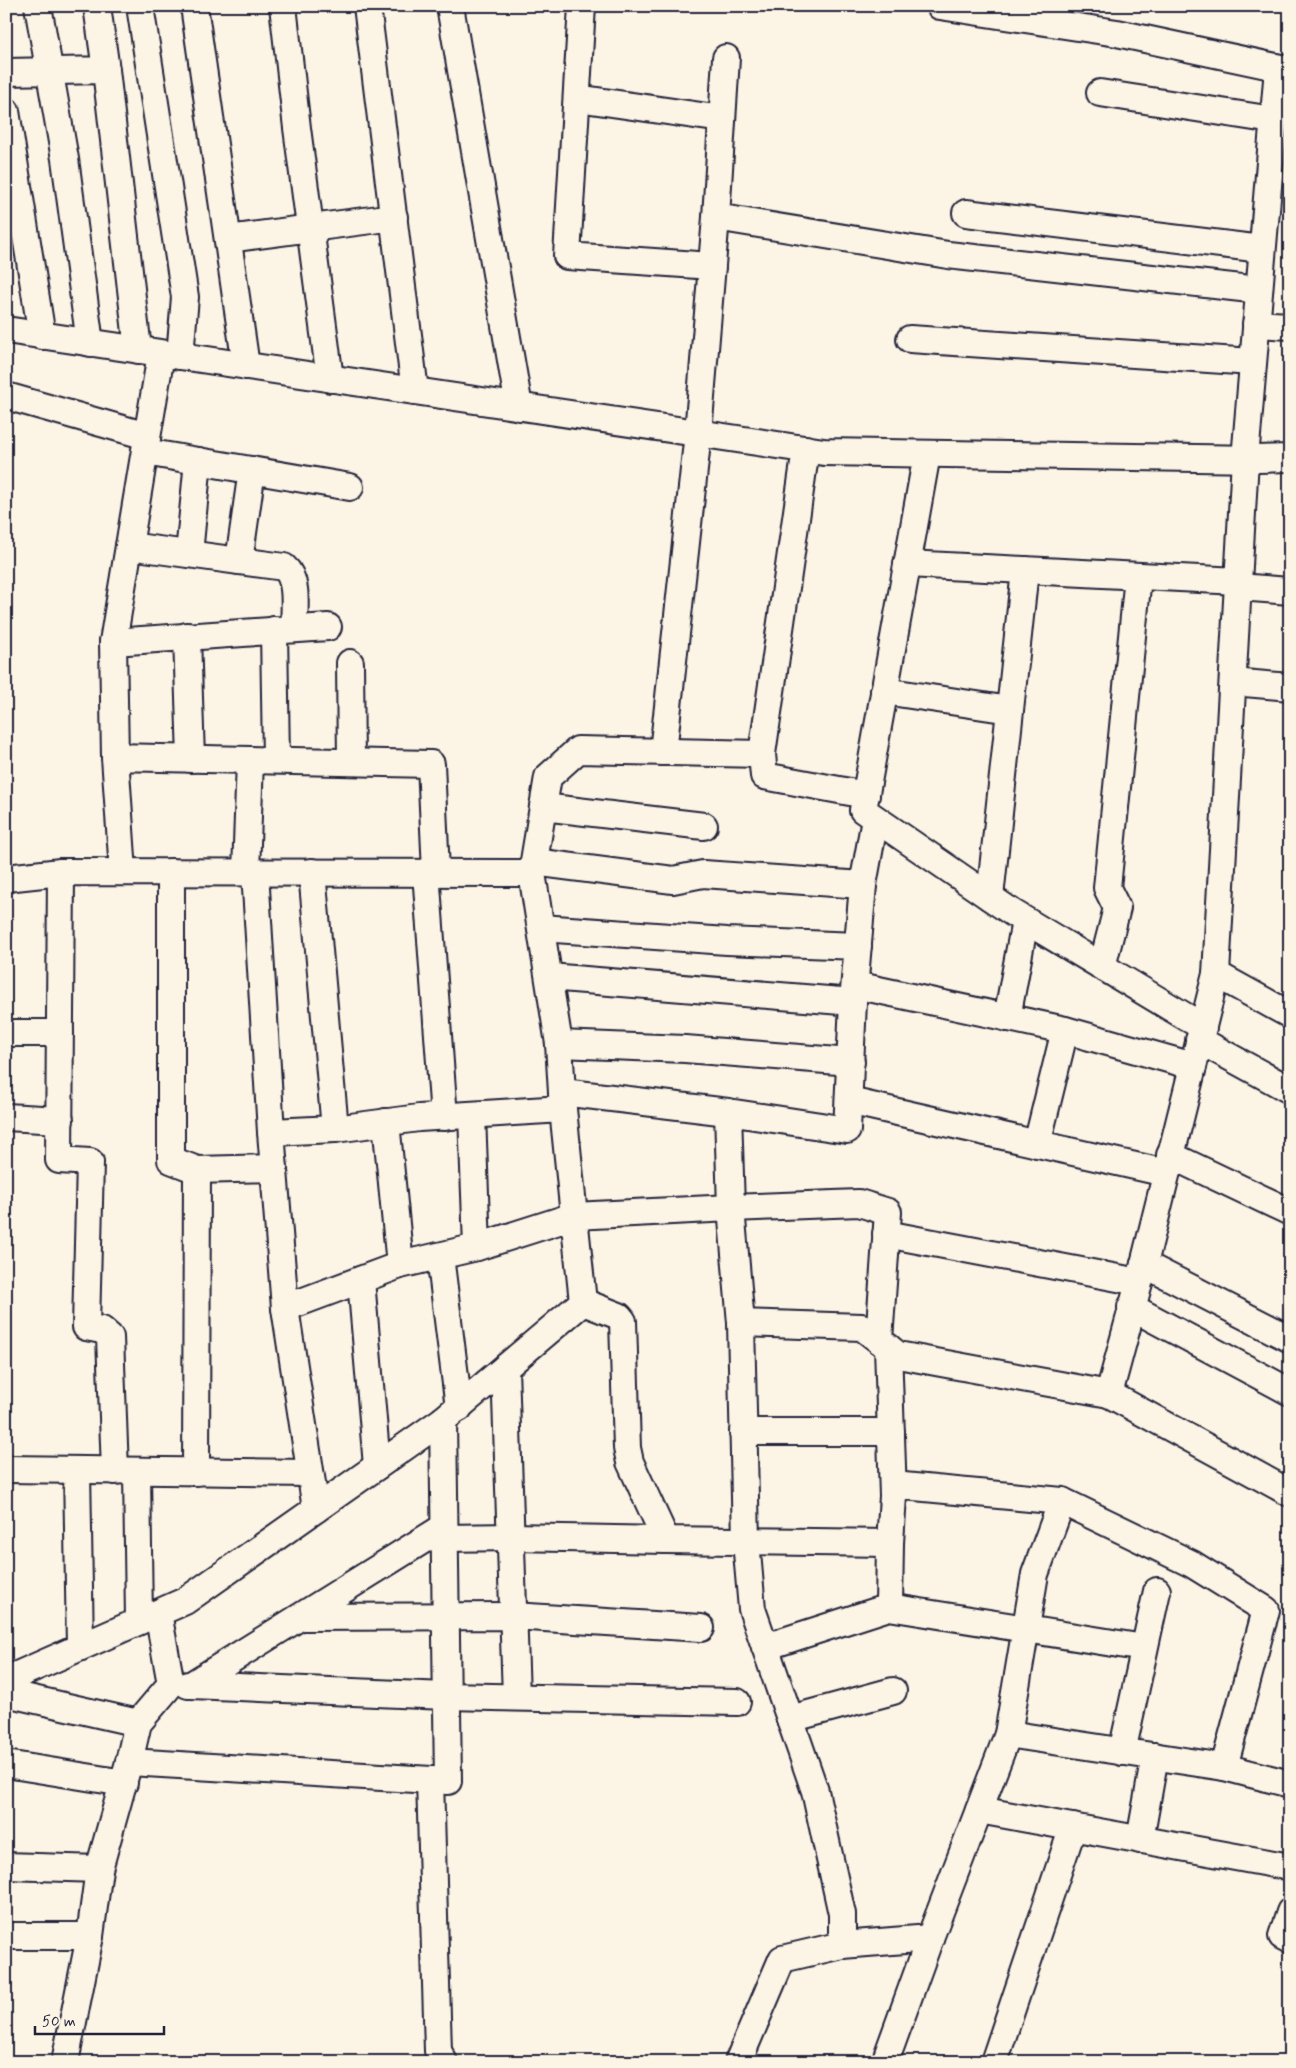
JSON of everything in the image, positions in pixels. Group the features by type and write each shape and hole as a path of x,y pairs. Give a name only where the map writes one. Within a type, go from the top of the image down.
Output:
{"street":[{"path":"38,6 65,159 90,343"},
{"path":"97,6 106,70 160,353"},
{"path":"123,872 115,757 113,642 160,353 185,297 140,6"},
{"path":"194,6 246,366"},
{"path":"283,6 330,379"},
{"path":"367,6 415,391"},
{"path":"450,6 519,407"},
{"path":"582,6 567,256 712,266"},
{"path":"940,6 1117,33 1284,69 1273,120 1245,459 1216,974 1142,1273 1131,1307 1109,1394"},
{"path":"663,752 698,433 716,217 726,58"},
{"path":"6,72 106,70"},
{"path":"1100,93 1273,120"},
{"path":"576,98 722,119"},
{"path":"6,111 42,336"},
{"path":"966,214 1262,250"},
{"path":"228,239 394,217"},
{"path":"716,217 948,255 1259,290"},
{"path":"1256,324 1290,326"},
{"path":"6,330 824,452 1245,459 1290,458"},
{"path":"910,339 1253,362"},
{"path":"6,396 198,461 350,487"},
{"path":"806,449 762,754 764,776 866,795"},
{"path":"927,454 863,810 1025,921 1102,967 1290,1090"},
{"path":"189,554 198,461"},
{"path":"239,561 252,470"},
{"path":"129,546 284,567 290,572 293,580 284,630 276,760"},
{"path":"907,564 1138,576 1238,584 1290,591"},
{"path":"990,897 1025,570"},
{"path":"1102,967 1116,908 1108,888 1138,576"},
{"path":"113,642 328,627"},
{"path":"187,636 191,758"},
{"path":"350,663 351,762"},
{"path":"1233,682 1290,688"},
{"path":"884,691 1010,710"},
{"path":"583,1302 562,1101 560,1044 533,867 548,777 578,750 762,754"},
{"path":"115,757 431,764 431,872 444,1117"},
{"path":"250,760 250,872 285,1308 316,1509"},
{"path":"543,807 704,826"},
{"path":"271,1132 335,1129 386,1122 472,1115 562,1101 728,1112 847,1130 854,993 863,885 875,818"},
{"path":"6,878 61,872 431,872 533,867 673,880 703,874 863,885"},
{"path":"61,872 60,1160 90,1162 86,1327 102,1330 110,1337 126,1471 149,1617 181,1684"},
{"path":"171,872 171,1160 198,1170 274,1168"},
{"path":"312,872 335,1129"},
{"path":"1007,1018 1025,921"},
{"path":"541,928 727,941 858,946"},
{"path":"1216,974 1290,1015"},
{"path":"549,977 854,993 1007,1018 1065,1030 1193,1066"},
{"path":"1037,1144 1065,1030"},
{"path":"6,1032 60,1033"},
{"path":"560,1044 685,1049 850,1062"},
{"path":"849,1101 1037,1144 1168,1164 1290,1212"},
{"path":"728,1112 731,1208 741,1323 746,1541 752,1609 815,1791 842,1914 842,1945"},
{"path":"472,1115 477,1247"},
{"path":"6,1117 60,1120"},
{"path":"386,1122 400,1265"},
{"path":"196,1472 198,1170"},
{"path":"285,1308 400,1265 477,1247 574,1216 859,1203 888,1212 883,1344 891,1432 892,1485 889,1607"},
{"path":"886,1234 1142,1273 1290,1339"},
{"path":"6,1764 126,1772 448,1781 444,1533 451,1414 440,1256"},
{"path":"361,1280 377,1466"},
{"path":"6,1680 185,1601 451,1414 583,1302"},
{"path":"583,1302 619,1316 623,1321 627,1448 630,1462 666,1540"},
{"path":"1131,1307 1290,1392"},
{"path":"741,1323 862,1327 898,1355 1109,1394 1290,1493"},
{"path":"505,1368 516,1697"},
{"path":"744,1432 891,1432"},
{"path":"6,1470 310,1473"},
{"path":"76,1470 80,1647"},
{"path":"892,1485 1062,1501 1192,1564 1266,1610 1224,1767"},
{"path":"885,2062 1008,1734 1035,1574 1062,1501"},
{"path":"65,2062 90,1936 100,1869 138,1723 181,1684 302,1617 444,1533 512,1537 890,1543"},
{"path":"1122,1752 1157,1591"},
{"path":"765,1647 889,1607 1144,1648"},
{"path":"302,1617 513,1616 701,1628"},
{"path":"181,1684 446,1696 738,1702"},
{"path":"790,1719 893,1691"},
{"path":"6,1693 138,1723"},
{"path":"1008,1734 1224,1767 1290,1784"},
{"path":"1140,1840 1155,1756"},
{"path":"430,1780 438,2051 444,2062"},
{"path":"979,1810 1290,1868"},
{"path":"994,2062 1073,1827"},
{"path":"6,1866 100,1869"},
{"path":"1290,1912 1282,1936 1290,1940"},
{"path":"6,1936 90,1936"},
{"path":"738,2062 782,1959 842,1945 930,1938"}]}
